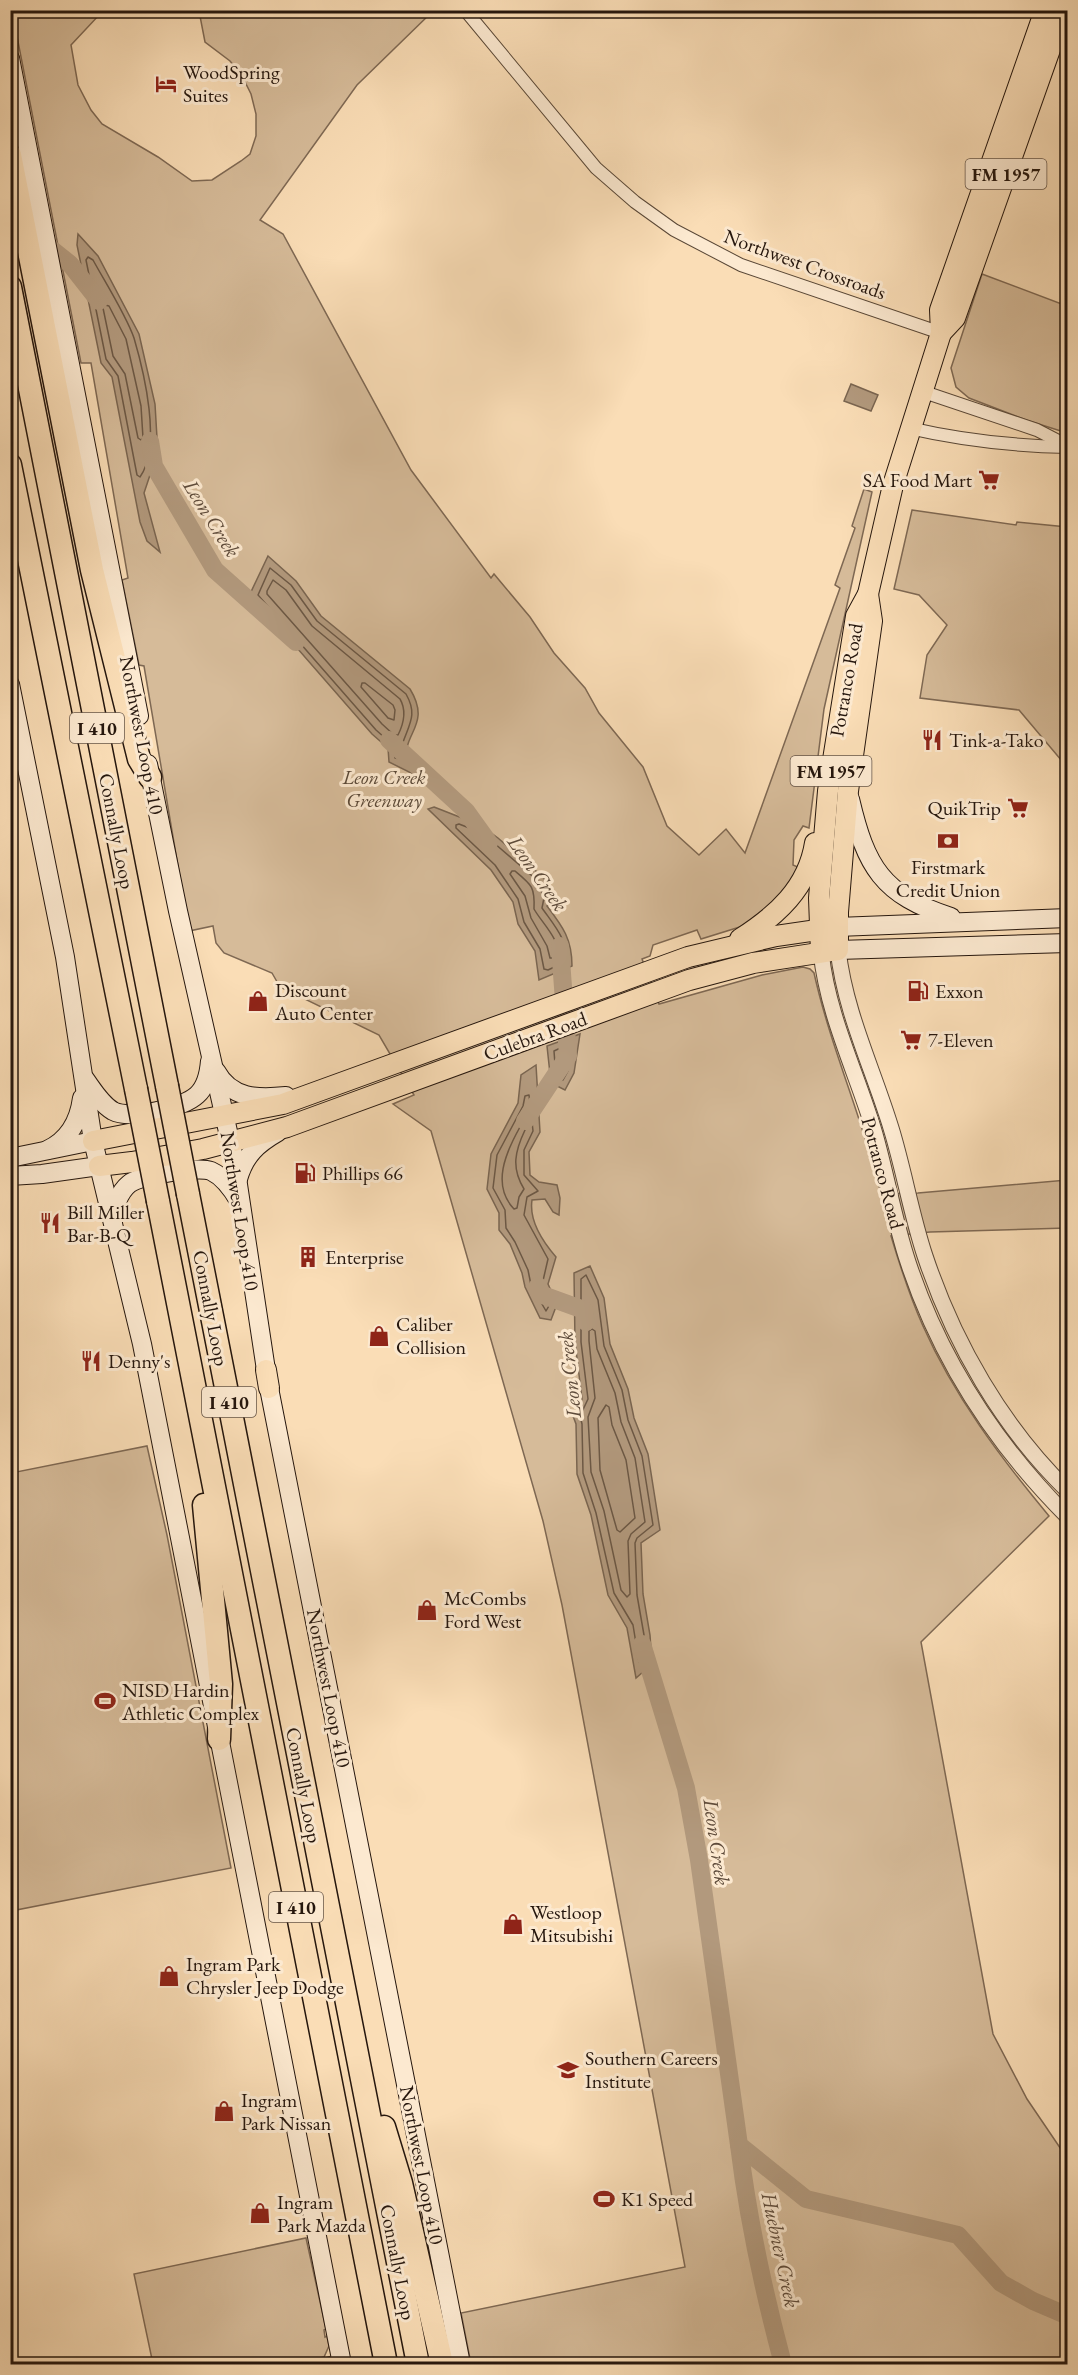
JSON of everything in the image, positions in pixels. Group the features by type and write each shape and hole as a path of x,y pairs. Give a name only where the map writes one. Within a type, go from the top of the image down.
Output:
{"highway":[{"path":"10,155 21,217 27,342"},
{"path":"10,155 99,598 139,759 150,777"},
{"path":"10,287 27,342"},
{"name":"Connally Loop","path":"27,342 27,370 418,2364"},
{"name":"Connally Loop","path":"10,465 136,1089 386,2364"},
{"path":"206,1449 203,1501 221,1684 219,1739"},
{"path":"350,2018 401,2183 442,2364"}],"main road":[{"name":"FM 1957","path":"868,594 893,485 909,428 941,333 940,310 1045,10"},
{"name":"FM 1957","path":"941,333 956,318 1064,10"},
{"name":"Northwest Loop 410","path":"10,58 150,777 238,1179 268,1379 461,2364"},
{"name":"Potranco Road","path":"828,928 819,898 828,791 855,616 868,594"},
{"name":"Potranco Road","path":"829,951 828,928 872,621 868,594"},
{"path":"10,684 54,895 93,1141 146,1365 336,2363"},
{"path":"731,945 766,922 795,892 807,871 814,848 819,813 828,791"},
{"path":"848,791 863,848 883,878 914,903 964,922"},
{"name":"Culebra Road","path":"10,1158 283,1104 655,968 731,945 828,928 1068,918"},
{"name":"Culebra Road","path":"10,1176 42,1174 142,1160 230,1142 287,1127 663,989 736,966 829,951 1068,943"},
{"path":"83,1075 102,1102 112,1110 126,1115 138,1114 184,1103 193,1098 206,1081 211,1056"},
{"path":"211,1056 225,1084 247,1097 267,1098 314,1092"},
{"path":"47,1150 64,1139 74,1126 81,1105 83,1075"},
{"path":"238,1179 246,1158 253,1148 287,1127"},
{"path":"111,1215 121,1194 133,1181 196,1169 208,1170 220,1177 231,1188 241,1205"},
{"path":"42,1174 84,1179 101,1194 111,1215"}],"street":[{"name":"Northwest Crossroads","path":"465,10 596,168 634,202 674,230 741,265 941,333"},
{"path":"921,391 1037,430 1068,446"},
{"path":"909,428 947,437 1032,446 1068,446"},
{"name":"Potranco Road","path":"829,951 844,987 852,1017 891,1128 925,1256 944,1308 967,1355 1017,1433 1068,1491"},
{"name":"Potranco Road","path":"829,951 836,1024 875,1134 908,1262 928,1316 952,1364 1003,1444 1028,1476 1068,1517"},
{"path":"908,1262 925,1256"},
{"path":"1003,1444 1017,1433"}],"green space":[{"name":"Leon Creek Greenway","path":"12,11 106,11 100,14 71,45 78,85 91,110 102,124 158,157 192,181 212,180 241,161 250,154 256,136 256,114 251,94 241,74 230,61 205,42 199,11 433,11 357,85 260,220 283,234 411,470 491,578 494,574 530,617 554,653 585,688 599,713 643,767 667,826 699,855 726,829 745,853 840,588 835,585 855,528 852,526 864,489 872,492 824,709 809,828 803,826 794,840 793,865 800,868 771,908 743,926 701,939 697,930 653,945 650,956 642,959 659,1004 762,975 803,967 810,969 814,973 829,1029 881,1194 1067,1180 1067,1228 930,1232 891,1236 918,1315 949,1377 979,1425 1049,1516 921,1642 993,2034 1027,2099 1067,2158 1067,2364 471,2364 461,2313 685,2267 562,1605 543,1521 431,1131 393,1104 414,1095 379,1035 280,987 272,973 224,953 216,943 213,926 189,931 144,666 139,665 122,580 128,578 91,363 81,363"},
{"path":"982,274 1067,306 1067,433 969,398 956,387 951,368"},
{"path":"912,510 1016,525 1017,522 1067,527 1067,767 1019,710 920,698 927,655 947,625 919,595 894,589"},
{"name":"NISD Hardin Athletic Complex","path":"147,1446 167,1535 231,1868 11,1911 11,1473"},
{"path":"306,2238 326,2329 324,2330 325,2337 327,2336 329,2346 324,2357 296,2364 153,2364 134,2274"}],"water":[{"path":"78,234 98,256 139,334 155,404 157,438 155,460 144,493 160,552 147,541 140,522 112,377 101,363 77,245"},
{"path":"851,384 878,395 871,411 844,401"},
{"path":"268,556 296,581 321,616 410,689 418,711 407,751 407,760 413,774 389,762 388,748 372,734 250,594"},
{"path":"434,807 480,825 544,878 551,900 547,906 566,934 572,966 539,980 535,951 518,924 513,902 491,870 428,809"},
{"path":"580,1034 574,1073 565,1090 551,1083 547,1046"},
{"path":"536,1065 540,1132 529,1152 530,1175 539,1182 557,1185 560,1198 559,1215 553,1212 545,1199 532,1200 535,1223 546,1245 556,1257 548,1284 557,1304 551,1320 540,1318 525,1287 510,1244 499,1230 499,1213 487,1189 491,1154 518,1103 521,1075"},
{"path":"590,1266 604,1298 610,1344 628,1389 634,1418 648,1454 660,1530 641,1543 643,1594 652,1664 636,1678 627,1628 608,1595 591,1515 577,1474 576,1424 573,1416 582,1399 575,1342 574,1273"}],"waterway":[{"name":"Leon Creek","path":"10,216 70,264 99,301"},
{"name":"Leon Creek","path":"150,441 154,466 215,570 296,642"},
{"name":"Leon Creek","path":"389,740 466,811 489,843"},
{"name":"Leon Creek","path":"525,1121 568,1056 560,946"},
{"name":"Leon Creek","path":"538,1286 540,1294 584,1310 586,1322"},
{"name":"Leon Creek","path":"642,1644 686,1788 699,1860 739,2145 806,2199 958,2235 1001,2283 1033,2301 1068,2316"},
{"name":"Huebner Creek","path":"739,2145 757,2256 783,2364"}],"place":[{"name":"WoodSpring Suites","path":"166,84"},
{"name":"SA Food Mart","path":"989,480"},
{"name":"Tink-a-Tako","path":"932,740"},
{"name":"QuikTrip","path":"1018,808"},
{"name":"Firstmark Credit Union","path":"948,841"},
{"name":"Exxon","path":"918,991"},
{"name":"Discount Auto Center","path":"258,1001"},
{"name":"7-Eleven","path":"911,1040"},
{"name":"Phillips 66","path":"305,1173"},
{"name":"Bill Miller Bar-B-Q","path":"50,1223"},
{"name":"Enterprise","path":"308,1257"},
{"name":"Caliber Collision","path":"379,1336"},
{"name":"Denny's","path":"91,1361"},
{"name":"McCombs Ford West","path":"427,1610"},
{"name":"NISD Hardin Athletic Complex","path":"105,1701"},
{"name":"Westloop Mitsubishi","path":"513,1924"},
{"name":"Ingram Park Chrysler Jeep Dodge","path":"169,1976"},
{"name":"Southern Careers Institute","path":"568,2070"},
{"name":"Ingram Park Nissan","path":"224,2111"},
{"name":"K1 Speed","path":"604,2199"},
{"name":"Ingram Park Mazda","path":"260,2213"}]}
